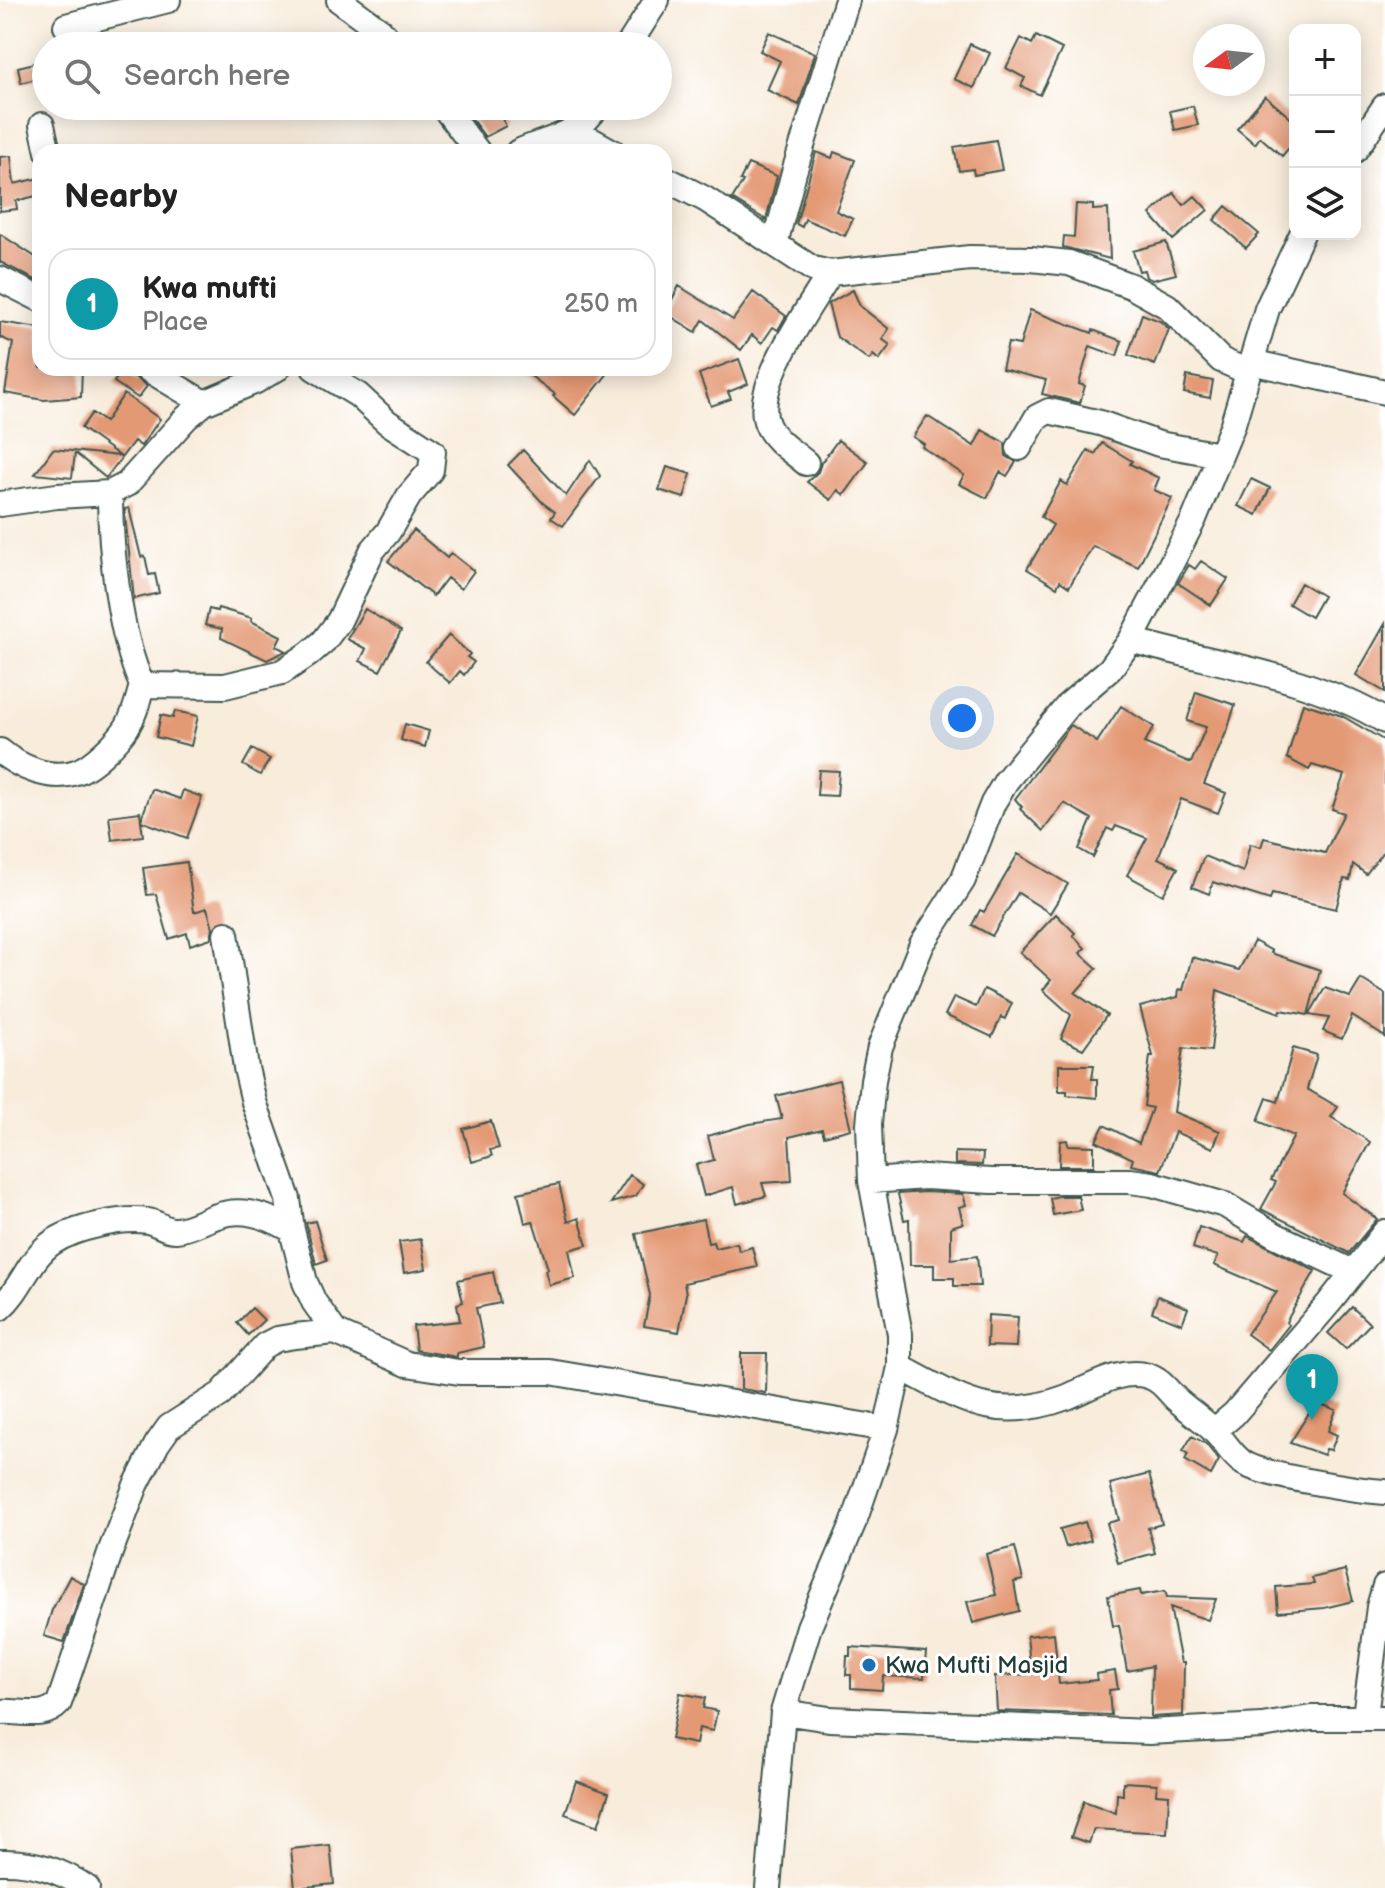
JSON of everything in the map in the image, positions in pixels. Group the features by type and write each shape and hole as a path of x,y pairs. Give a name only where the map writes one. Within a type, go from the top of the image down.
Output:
{"street":[{"path":"66,26 168,0"},
{"path":"339,0 382,32"},
{"path":"775,244 847,0"},
{"path":"636,32 654,1"},
{"path":"1361,141 1385,106"},
{"path":"454,120 472,144"},
{"path":"535,144 575,131 588,120"},
{"path":"42,125 46,144"},
{"path":"575,131 599,144"},
{"path":"672,182 705,199 813,269 830,273 970,258 1018,258 1069,263 1131,286 1167,306 1221,360 1385,392"},
{"path":"768,1888 783,1712 809,1627 855,1519 886,1429 900,1367 900,1334 871,1181 869,1124 880,1047 922,944 963,880 993,803 1006,781 1068,705 1110,669 1131,640 1194,519 1232,427 1267,309 1299,240"},
{"path":"806,463 773,436 763,405 781,357 830,273"},
{"path":"0,279 32,295"},
{"path":"159,376 204,403"},
{"path":"0,504 110,493 127,484 186,418 204,403 264,376"},
{"path":"142,685 225,686 282,672 309,654 339,621 372,551 388,532 409,496 431,470 433,452 387,422 358,395 327,376"},
{"path":"1019,448 1037,417 1049,411 1100,423 1159,444 1220,455"},
{"path":"0,751 22,768 58,774 77,772 110,748 133,715 142,685 130,659 125,638 110,519 110,493"},
{"path":"1131,640 1234,668 1293,680 1385,721"},
{"path":"226,934 254,1102 288,1199 292,1230 310,1292 335,1332"},
{"path":"871,1181 925,1177 1152,1184 1225,1205 1275,1235 1353,1272"},
{"path":"0,1308 11,1298 35,1258 69,1233 146,1220 176,1230 235,1212 271,1218 292,1230"},
{"path":"1214,1431 1234,1414 1385,1232"},
{"path":"0,1712 42,1713 53,1710 59,1703 96,1591 136,1485 157,1444 169,1427 221,1394 265,1345 277,1339 335,1332 407,1364 459,1372 550,1372 886,1429"},
{"path":"900,1367 960,1399 978,1406 1007,1409 1055,1400 1121,1375 1153,1377 1214,1431 1241,1461 1261,1471 1385,1492"},
{"path":"783,1712 829,1719 1149,1732 1375,1717 1379,1607 1385,1586"},
{"path":"0,1862 27,1862 72,1877 87,1888"}],"building":[{"path":"769,32 815,53 799,105 767,90 780,61 760,51"},
{"path":"1036,36 1062,49 1040,95 1021,86 1025,78 1006,68 1021,38 1032,44"},
{"path":"970,44 990,53 974,88 954,79"},
{"path":"32,64 32,80 21,83 18,67"},
{"path":"1265,96 1289,117 1289,148 1282,156 1260,137 1255,144 1237,129"},
{"path":"1193,106 1198,125 1175,130 1170,111"},
{"path":"472,120 503,120 506,126 485,137"},
{"path":"996,140 1002,170 974,175 973,169 959,171 954,147"},
{"path":"816,152 832,158 834,152 855,160 836,211 853,219 845,236 805,219 802,227 796,224"},
{"path":"11,156 14,184 32,180 32,197 16,201 17,209 0,211 0,157"},
{"path":"748,164 777,176 766,220 732,199 743,181 740,180"},
{"path":"1174,193 1184,205 1195,196 1208,210 1173,240 1150,214"},
{"path":"1076,204 1093,205 1093,210 1108,209 1110,259 1063,247 1064,236 1074,237"},
{"path":"1226,206 1259,234 1246,248 1214,220"},
{"path":"0,234 32,255 32,278 0,262"},
{"path":"1166,242 1176,274 1152,280 1146,277 1144,270 1139,271 1133,251"},
{"path":"679,286 733,320 753,292 786,316 778,330 773,327 762,343 752,335 741,350 703,320 696,332 672,317 672,300"},
{"path":"853,290 860,306 889,329 882,339 890,345 879,360 873,355 869,360 837,337 828,304"},
{"path":"1030,310 1122,341 1117,356 1090,346 1079,384 1085,386 1080,403 1042,394 1046,380 1002,369 1008,343 1020,345"},
{"path":"1142,314 1160,321 1169,329 1155,365 1128,355"},
{"path":"0,322 32,327 32,376 82,376 81,397 44,400 5,393 13,343 0,337"},
{"path":"739,359 748,384 728,392 731,399 711,406 699,374"},
{"path":"118,376 133,376 147,386 138,398 114,382"},
{"path":"531,376 606,376 575,415 553,396 555,394"},
{"path":"1187,376 1213,381 1210,398 1184,393"},
{"path":"124,394 160,419 141,446 134,441 106,478 75,453 72,478 35,474 53,449 120,456 81,428 92,413 105,422"},
{"path":"927,416 974,446 982,430 1005,443 1006,456 1016,462 1007,476 1000,472 987,498 959,484 964,475 922,447 924,444 913,437"},
{"path":"838,440 868,462 844,495 838,490 831,500 807,482 818,472"},
{"path":"1102,443 1132,461 1130,464 1159,478 1154,490 1172,498 1138,567 1093,546 1069,587 1060,581 1057,587 1027,569 1053,525 1041,517 1061,481 1067,485 1088,450 1095,454"},
{"path":"523,450 566,496 590,460 600,476 563,526 551,518 555,512 508,465"},
{"path":"667,467 691,474 684,498 659,490"},
{"path":"1251,479 1270,488 1257,515 1238,506"},
{"path":"129,508 141,557 145,556 149,575 155,574 159,593 134,599 125,515 125,509"},
{"path":"414,530 447,558 451,553 474,571 461,589 447,578 433,596 388,561"},
{"path":"1201,561 1228,579 1211,605 1178,583 1189,565 1195,569"},
{"path":"1301,583 1323,596 1311,617 1289,604"},
{"path":"218,608 252,618 251,621 281,636 276,646 286,651 267,660 221,638 222,629 205,625 209,609 217,611"},
{"path":"365,609 401,631 380,671 360,661 366,649 347,639"},
{"path":"1385,624 1385,692 1356,675"},
{"path":"449,635 470,654 467,657 474,662 464,675 460,671 450,683 426,662"},
{"path":"1196,692 1235,705 1204,784 1226,793 1218,813 1181,799 1158,858 1178,868 1163,895 1127,875 1147,838 1116,826 1113,831 1107,828 1093,857 1079,849 1092,819 1064,803 1043,831 1020,809 1022,807 1015,799 1071,725 1097,742 1121,706 1154,727 1144,743 1191,763 1206,727 1187,721"},
{"path":"1303,703 1342,716 1385,741 1385,849 1366,874 1353,864 1350,880 1344,879 1336,909 1272,894 1270,900 1213,882 1209,894 1192,887 1204,856 1243,872 1250,844 1261,847 1264,838 1325,853 1344,813 1332,809 1344,775 1312,765 1309,770 1287,758"},
{"path":"175,711 198,716 191,746 156,737 161,715 173,718"},
{"path":"405,724 429,731 425,747 401,740"},
{"path":"252,749 270,759 260,775 243,765"},
{"path":"819,770 839,771 837,796 817,795"},
{"path":"152,789 180,799 183,790 202,797 187,838 141,821 143,836 112,840 109,816 140,812 141,820"},
{"path":"1018,854 1068,884 1050,913 1018,893 992,936 972,925 980,910 984,912"},
{"path":"187,862 194,912 207,908 213,928 211,938 190,945 187,933 169,939 156,894 147,895 143,868"},
{"path":"1056,914 1085,948 1080,953 1097,968 1075,993 1107,1015 1083,1049 1061,1039 1071,1015 1043,990 1051,980 1020,952"},
{"path":"1254,941 1271,953 1320,970 1308,1015 1281,1010 1280,1013 1217,990 1211,1051 1183,1048 1174,1112 1220,1131 1213,1148 1175,1132 1160,1171 1131,1165 1133,1159 1096,1141 1104,1125 1139,1143 1152,1108 1144,1106 1150,1056 1153,1056 1140,1007 1178,997 1179,989 1183,990 1192,957 1239,970"},
{"path":"1361,979 1385,994 1385,1037 1352,1016 1342,1039 1323,1031 1329,1018 1309,1015 1325,988 1350,997"},
{"path":"984,989 1012,1003 992,1037 945,1015 954,997 976,1007"},
{"path":"1293,1048 1317,1055 1307,1089 1338,1107 1331,1117 1370,1142 1342,1193 1377,1219 1349,1253 1261,1209 1276,1182 1271,1180 1294,1136 1258,1121 1267,1098 1278,1102"},
{"path":"1059,1065 1094,1065 1092,1079 1097,1079 1097,1098 1067,1095 1067,1091 1059,1091"},
{"path":"839,1080 851,1129 824,1136 822,1129 789,1137 792,1181 762,1183 766,1196 737,1204 733,1187 704,1196 696,1165 714,1160 708,1136 782,1119 776,1096"},
{"path":"491,1121 499,1148 490,1150 492,1156 472,1162 463,1129"},
{"path":"1067,1140 1068,1145 1094,1146 1094,1166 1059,1166 1060,1141"},
{"path":"955,1152 983,1153 982,1165 955,1164"},
{"path":"630,1175 643,1184 636,1196 611,1203"},
{"path":"559,1184 568,1222 579,1218 587,1245 569,1250 575,1278 549,1285 545,1270 548,1269 533,1221 525,1223 518,1193"},
{"path":"898,1194 963,1194 966,1205 959,1207 963,1223 951,1227 951,1259 977,1256 980,1286 954,1286 954,1278 934,1278 934,1265 910,1265 909,1219 904,1220"},
{"path":"1078,1196 1081,1210 1053,1215 1050,1198"},
{"path":"703,1219 708,1243 713,1242 715,1248 737,1243 739,1251 752,1247 757,1267 684,1283 686,1294 679,1332 644,1326 650,1295 636,1234"},
{"path":"315,1221 327,1260 316,1264 306,1223"},
{"path":"1199,1227 1244,1242 1247,1236 1315,1271 1286,1322 1289,1325 1269,1350 1247,1334 1277,1292 1214,1265 1218,1256 1193,1248"},
{"path":"421,1239 426,1269 404,1273 399,1242"},
{"path":"493,1272 500,1303 476,1308 484,1347 457,1353 457,1357 416,1350 413,1326 460,1321 457,1304 463,1302 458,1280"},
{"path":"1158,1296 1188,1308 1182,1324 1152,1312"},
{"path":"1352,1307 1370,1324 1346,1349 1328,1333"},
{"path":"252,1308 264,1320 248,1335 237,1323"},
{"path":"988,1315 1018,1317 1016,1347 987,1346"},
{"path":"741,1353 767,1353 766,1393 741,1389"},
{"path":"1316,1402 1336,1410 1328,1431 1337,1435 1331,1450 1326,1449 1324,1455 1290,1443"},
{"path":"1192,1436 1206,1444 1219,1460 1211,1475 1185,1460 1188,1454 1183,1451"},
{"path":"1149,1474 1162,1524 1148,1528 1155,1553 1118,1563 1107,1523 1119,1520 1110,1484"},
{"path":"1085,1522 1091,1540 1066,1547 1060,1529"},
{"path":"1015,1547 1023,1580 1014,1582 1019,1611 973,1623 967,1602 996,1595 986,1554"},
{"path":"1345,1570 1353,1601 1324,1608 1278,1612 1276,1587 1314,1584 1312,1578"},
{"path":"70,1576 84,1584 64,1642 44,1636 52,1610"},
{"path":"1140,1590 1141,1595 1165,1591 1167,1597 1216,1599 1208,1620 1170,1607 1181,1663 1184,1663 1183,1715 1151,1717 1152,1666 1127,1671 1119,1625 1113,1626 1108,1596"},
{"path":"1054,1633 1059,1684 1097,1680 1096,1674 1115,1671 1118,1689 1109,1690 1111,1715 997,1711 995,1676 1031,1674 1027,1636"},
{"name":"Kwa Mufti Masjid","path":"850,1647 926,1652 924,1678 883,1676 882,1690 851,1688 851,1675 846,1675"},
{"path":"680,1693 705,1698 703,1708 717,1711 713,1731 699,1728 696,1744 671,1739"},
{"path":"576,1781 609,1793 598,1826 565,1814"},
{"path":"1123,1782 1157,1784 1156,1794 1169,1795 1167,1833 1094,1829 1089,1843 1071,1837 1084,1801 1116,1813 1117,1794 1123,1795"},
{"path":"330,1845 334,1884 295,1888 291,1849"}],"place":[{"name":"Kwa mufti","path":"1312,1420"},
{"name":"Kwa Mufti Masjid","path":"869,1665"}]}
